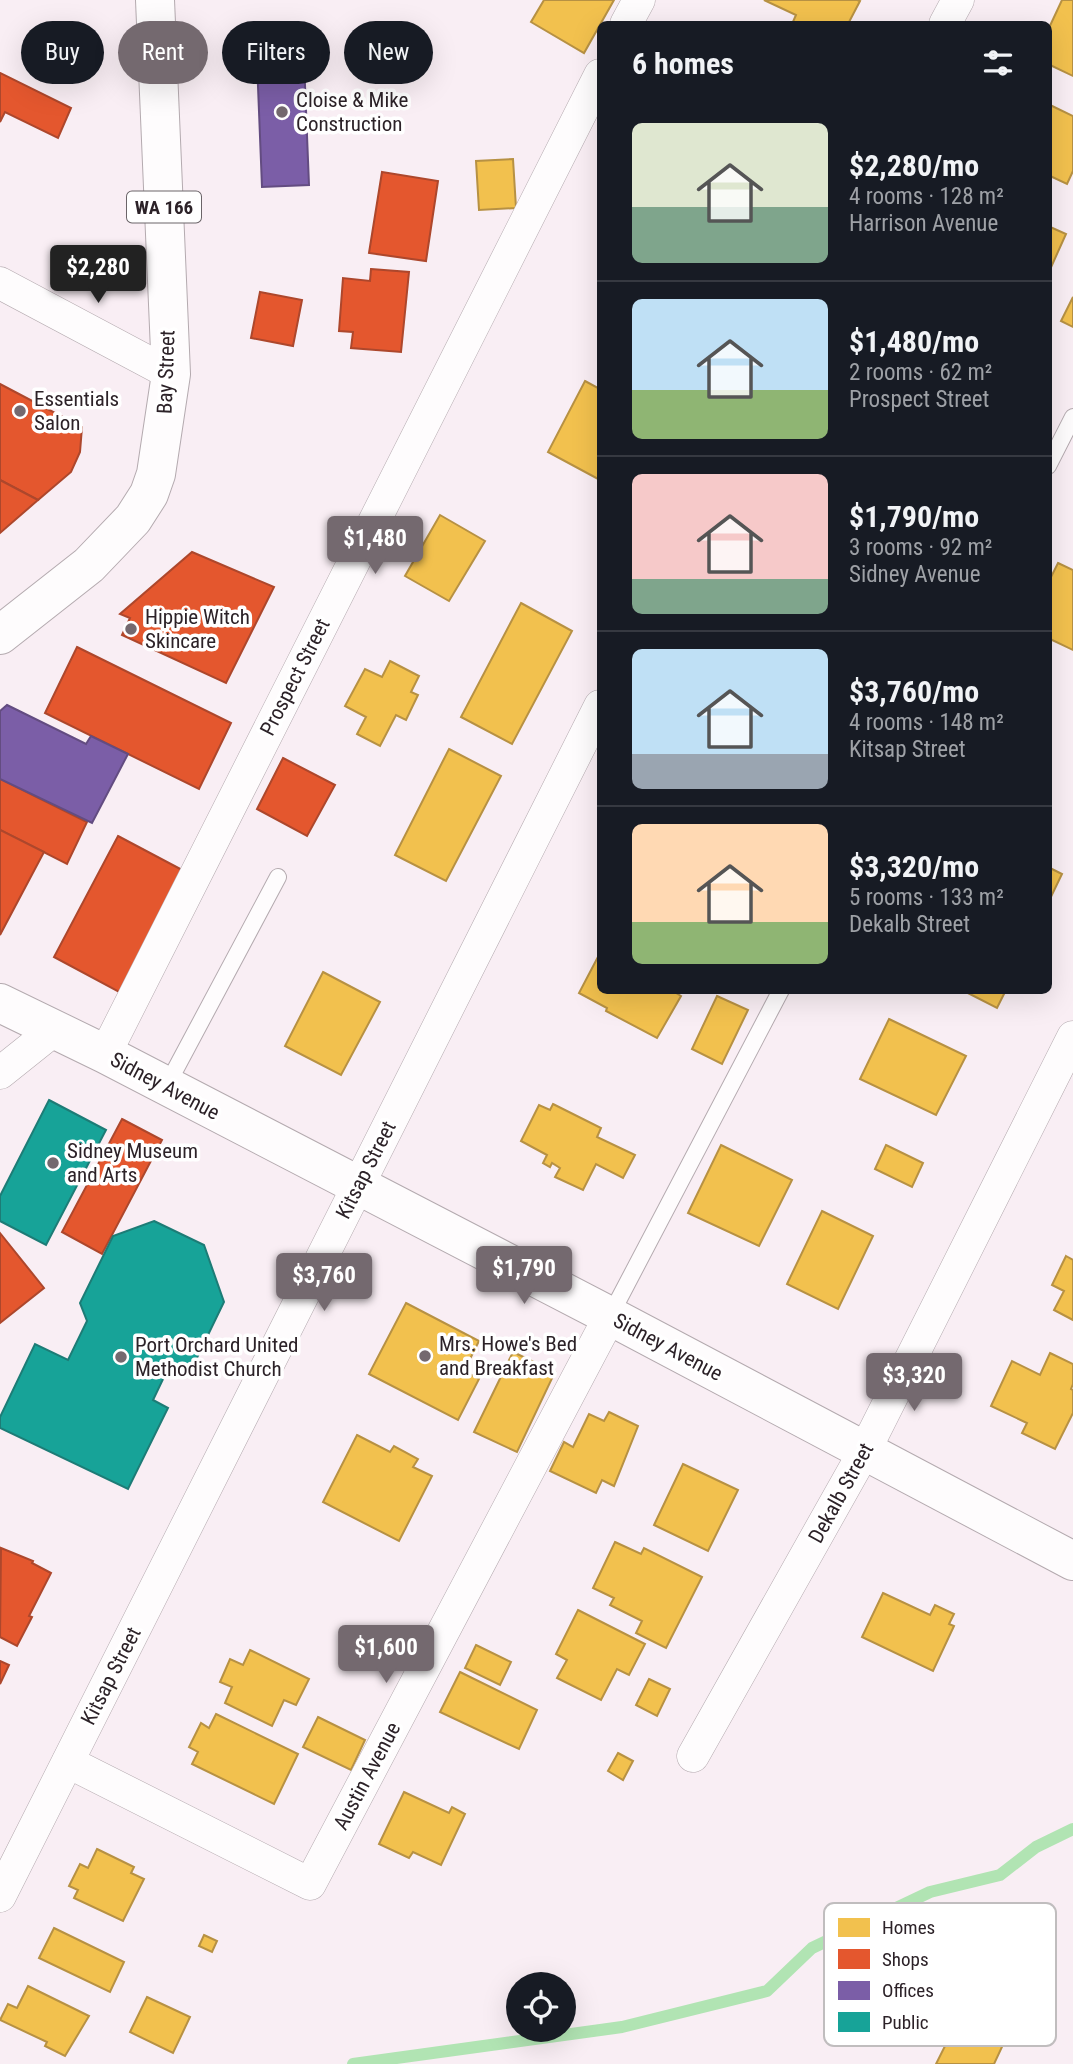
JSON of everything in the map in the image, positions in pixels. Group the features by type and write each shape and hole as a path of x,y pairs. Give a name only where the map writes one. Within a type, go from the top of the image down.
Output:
{"main road":[{"name":"Bay Street","path":"0,635 89,565 133,519 149,494 156,474 171,374 155,0"},
{"name":"Sidney Avenue","path":"0,1003 105,1054 610,1316 1073,1561"}],"street":[{"path":"628,21 639,0"},
{"path":"947,21 958,0"},
{"name":"Prospect Street","path":"105,1054 597,81"},
{"path":"0,283 171,374"},
{"name":"Kitsap Street","path":"0,1896 597,712"},
{"path":"0,1073 55,1030"},
{"name":"Dekalb Street","path":"693,1756 864,1452 1073,1037"},
{"name":"Austin Avenue","path":"68,1762 310,1884 610,1316"}],"lane":[{"path":"1052,458 1073,416"},
{"path":"166,1087 278,877"},
{"path":"610,1316 779,994"}],"building: Homes":[{"path":"544,0 614,0 602,21 597,21 597,30 584,53 531,22"},
{"path":"764,0 860,1 850,21 793,21 796,15"},
{"path":"1062,0 1073,0 1073,76 1052,66 1052,21"},
{"path":"1052,106 1073,116 1073,171 1067,184 1052,177"},
{"path":"513,159 516,208 479,210 476,161"},
{"path":"1052,228 1066,234 1052,265"},
{"path":"1073,297 1073,327 1061,321"},
{"path":"585,381 597,387 597,478 548,452"},
{"path":"440,515 485,541 449,601 405,576"},
{"path":"1058,563 1073,570 1073,650 1052,640 1052,575"},
{"path":"521,603 572,631 512,744 461,717"},
{"path":"390,661 419,676 411,692 418,695 406,720 396,715 380,746 357,734 366,717 345,706 365,669 382,677"},
{"path":"449,749 501,776 446,881 395,855"},
{"path":"1052,869 1062,874 1052,895"},
{"path":"597,959 597,994 681,996 657,1038 579,993"},
{"path":"323,972 380,1002 341,1075 285,1046"},
{"path":"970,994 1004,994 997,1008"},
{"path":"717,996 748,1010 722,1064 692,1049"},
{"path":"889,1019 966,1056 936,1115 860,1079"},
{"path":"553,1104 601,1128 597,1137 635,1155 623,1178 596,1164 583,1190 555,1177 560,1168 552,1163 550,1167 543,1163 547,1155 521,1141 539,1105 550,1110"},
{"path":"721,1145 792,1180 759,1246 688,1213"},
{"path":"886,1145 923,1163 912,1187 875,1169"},
{"path":"822,1211 873,1236 838,1309 787,1284"},
{"path":"1066,1256 1073,1260 1073,1320 1054,1310 1064,1291 1052,1285"},
{"name":"Mrs. Howe's Bed and Breakfast","path":"406,1303 479,1341 464,1371 479,1379 458,1420 369,1374"},
{"path":"513,1352 555,1372 517,1452 474,1432"},
{"path":"1050,1353 1073,1364 1073,1413 1055,1449 1022,1433 1027,1423 991,1406 1012,1361 1040,1375"},
{"path":"609,1412 638,1426 614,1486 602,1480 596,1493 550,1471 564,1442 573,1447 589,1414 604,1421"},
{"path":"357,1435 390,1452 394,1446 418,1459 413,1467 432,1476 399,1541 323,1502"},
{"path":"683,1464 738,1490 708,1551 654,1525"},
{"path":"615,1542 641,1554 644,1548 702,1577 666,1648 636,1633 642,1621 610,1605 614,1598 593,1588"},
{"path":"883,1593 930,1615 935,1605 954,1614 949,1624 954,1626 933,1671 862,1637"},
{"path":"578,1610 645,1644 629,1675 617,1669 601,1700 557,1678 567,1660 556,1654"},
{"path":"476,1645 511,1662 500,1685 465,1668"},
{"path":"250,1650 309,1679 296,1705 284,1700 272,1726 225,1703 232,1687 220,1682 230,1659 243,1665"},
{"path":"460,1672 537,1710 519,1749 440,1712"},
{"path":"649,1679 670,1689 657,1716 636,1705"},
{"path":"216,1714 298,1754 274,1804 192,1764 198,1752 189,1747 201,1723 209,1728"},
{"path":"318,1717 365,1740 351,1770 303,1747"},
{"path":"618,1753 633,1761 623,1780 608,1771"},
{"path":"404,1792 449,1813 452,1807 465,1814 441,1865 413,1852 409,1858 379,1844"},
{"path":"97,1849 134,1867 131,1873 144,1879 123,1921 74,1898 78,1890 69,1886 80,1864 88,1868"},
{"path":"54,1928 124,1962 110,1992 39,1958"},
{"path":"204,1935 217,1941 212,1952 199,1946"},
{"path":"28,1986 89,2016 65,2056 45,2046 47,2042 0,2020 8,2004 17,2008"},
{"path":"147,1997 190,2017 173,2053 130,2032"},
{"path":"945,2046 1002,2046 994,2064 936,2064"}],"building: Shops":[{"path":"0,73 71,108 58,138 5,112 0,122"},
{"path":"382,172 438,181 426,261 369,253"},
{"path":"371,269 409,272 401,352 351,348 353,332 339,331 343,278 370,281"},
{"path":"260,292 302,300 293,346 251,338"},
{"path":"0,384 82,427 80,452 71,472 38,500 0,480"},
{"path":"0,480 38,500 0,533"},
{"path":"192,552 274,587 226,683 122,635 130,618 120,614"},
{"path":"77,647 231,723 199,789 45,713"},
{"path":"283,758 335,785 307,836 257,809"},
{"path":"0,779 87,822 67,864 0,830"},
{"path":"0,830 44,852 0,935"},
{"path":"118,836 186,872 121,993 54,957"},
{"path":"122,1119 162,1140 102,1254 62,1232"},
{"path":"0,1233 44,1288 0,1323"},
{"path":"1,1548 33,1561 32,1563 51,1573 17,1646 0,1637"},
{"path":"0,1661 9,1665 0,1684"}],"building: Offices":[{"path":"258,84 305,84 309,185 262,187"},
{"path":"7,705 86,744 91,736 128,754 92,823 0,779 0,711"}],"building: Public":[{"name":"Sidney Museum and Arts","path":"49,1100 106,1130 46,1245 0,1221 0,1196"},
{"path":"154,1221 204,1245 224,1302 193,1366 164,1377 153,1400 168,1408 128,1489 0,1428 0,1417 35,1344 68,1360 87,1321 80,1303 113,1236"}],"waterway":[{"path":"907,1903 930,1892 1000,1875 1036,1847 1073,1829"},
{"path":"353,2064 622,2027 767,1991 812,1948 824,1942"}],"place":[{"name":"Cloise & Mike Construction","path":"282,112"},
{"name":"Essentials Salon","path":"20,411"},
{"name":"Hippie Witch Skincare","path":"131,629"},
{"name":"Sidney Museum and Arts","path":"53,1163"},
{"name":"Mrs. Howe's Bed and Breakfast","path":"425,1356"},
{"name":"Port Orchard United Methodist Church","path":"121,1357"}]}
